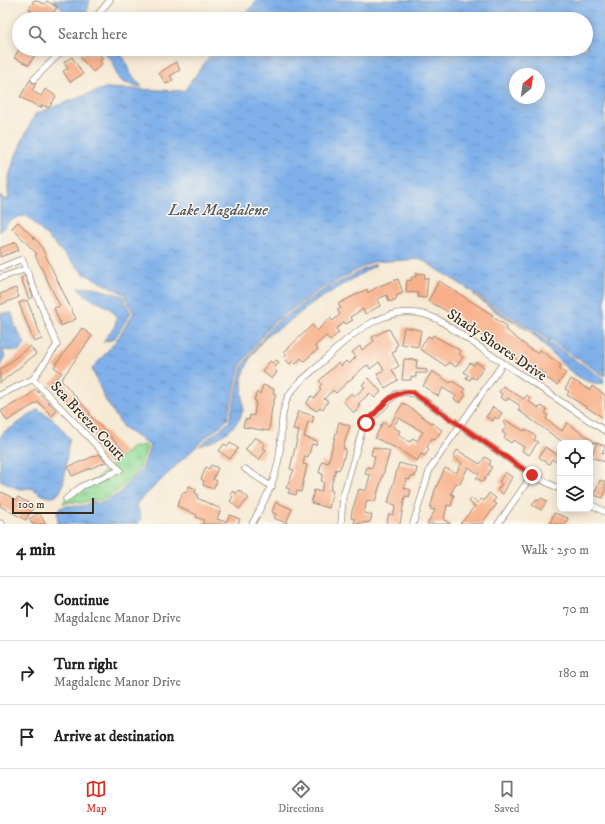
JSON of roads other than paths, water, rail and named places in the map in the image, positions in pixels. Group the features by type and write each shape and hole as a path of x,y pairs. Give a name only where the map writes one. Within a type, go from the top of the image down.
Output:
{"street":[{"path":"100,12 110,0"},
{"path":"34,79 57,56"},
{"path":"0,268 22,259 57,344 32,379 0,395"},
{"path":"0,278 26,269"},
{"name":"Shady Shores Drive","path":"252,524 272,487 280,452 284,409 290,394 351,335 368,325 401,312 425,314 448,325 502,363 605,431"},
{"path":"413,524 430,469 502,363"},
{"name":"Sea Breeze Court","path":"32,379 120,470 82,486 66,499"},
{"path":"341,524 344,496 363,428 392,397 399,393 412,392 532,475 557,488"},
{"path":"245,469 272,487"},
{"path":"498,524 532,475"},
{"path":"593,506 605,512"}],"water":[{"path":"53,0 90,0 87,12 67,12"},
{"name":"Lake Magdalene","path":"258,0 605,0 605,376 421,259 372,262 317,291 271,324 240,366 227,420 204,439 136,504 141,517 138,524 58,524 57,511 63,507 81,506 94,501 100,504 119,494 132,478 142,470 150,446 123,427 106,401 92,369 116,341 134,313 124,294 83,273 27,216 18,217 12,220 0,232 0,195 5,200 9,198 8,188 12,166 35,114 105,88 184,91 210,56 593,56 593,12 247,12"},
{"path":"107,56 122,56 130,73 142,87 125,83 118,78 112,61"},
{"path":"372,265 376,265 311,304 286,324 265,337 250,358 242,378 243,410 239,420 229,431 213,441 199,446 229,422 242,367 272,326 318,293"},
{"path":"92,287 123,296 131,313 114,339 103,342 114,327 116,321 115,315 108,307 91,299 78,288"},
{"path":"473,294 603,378 604,383 593,383 572,373 528,330 492,309"},
{"path":"1,313 12,313 15,326 25,344 20,351 3,350 5,358 0,366"},
{"path":"38,409 54,420 70,439 64,482 57,495 52,497 45,496 29,488 17,488 0,480 0,437 5,431"}]}
